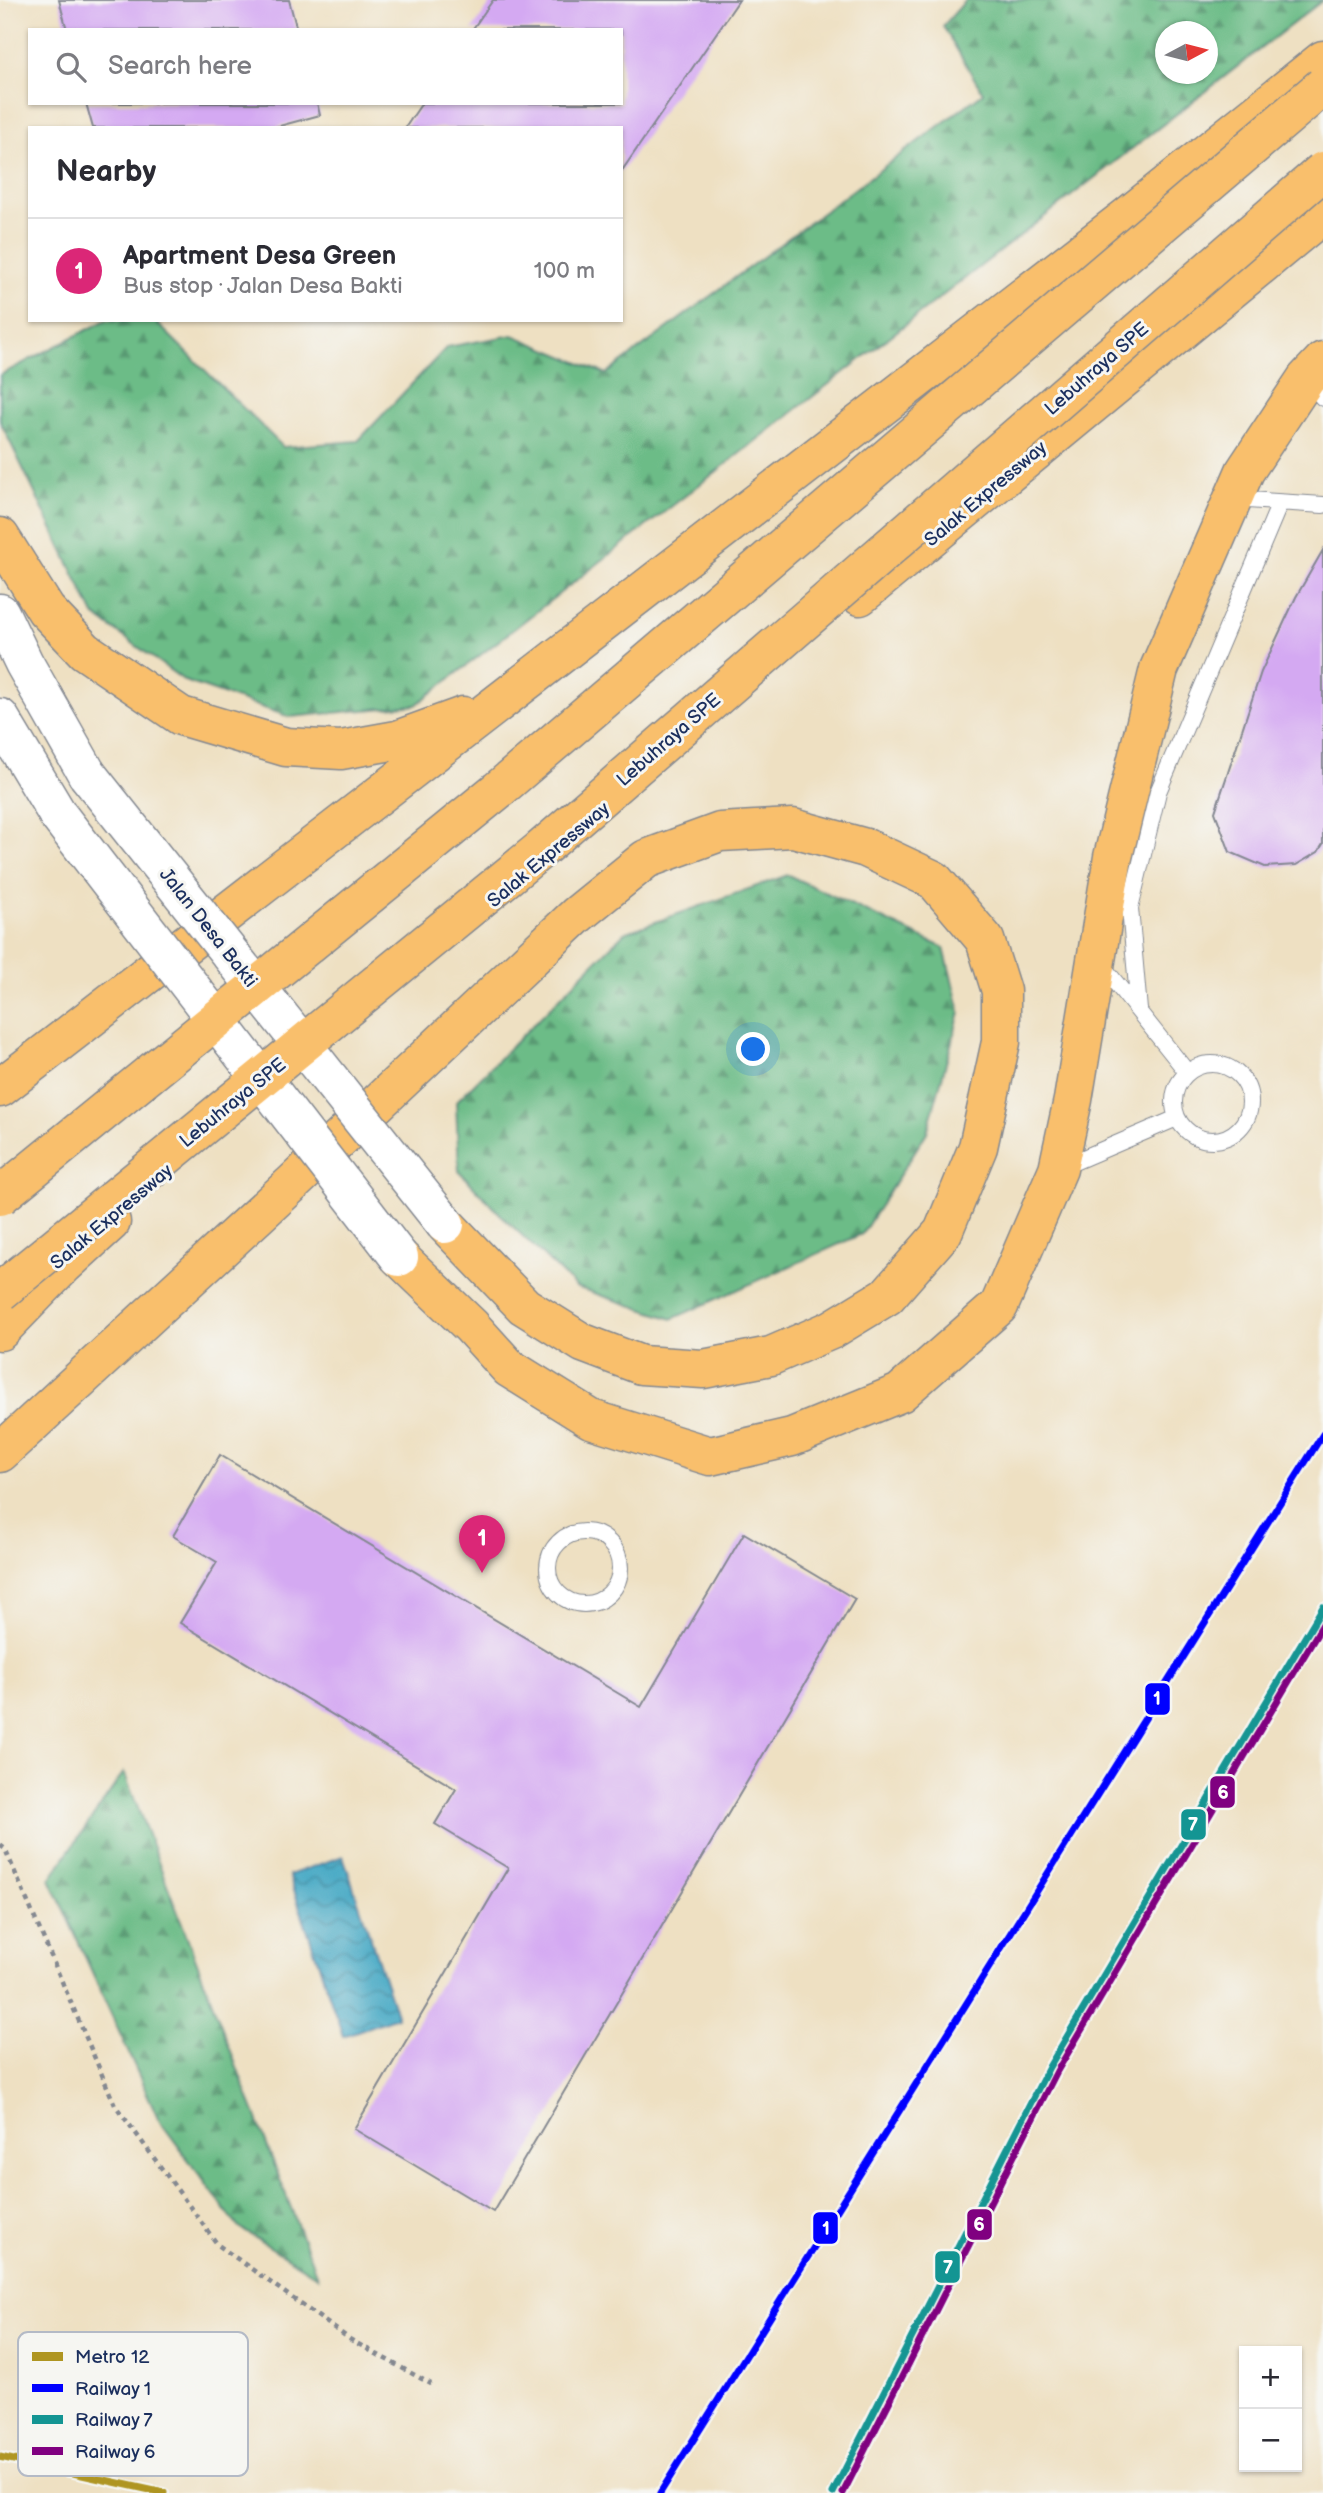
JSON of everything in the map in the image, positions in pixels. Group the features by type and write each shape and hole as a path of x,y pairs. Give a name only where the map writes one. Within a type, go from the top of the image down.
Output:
{"highway":[{"path":"0,1088 1128,217 1323,60"},
{"path":"0,1196 498,790 1323,86"},
{"name":"Lebuhraya SPE","path":"0,1292 540,851 1323,171"},
{"name":"Salak Expressway","path":"0,1308 1323,214"},
{"path":"400,1257 471,1326 509,1368 590,1419 710,1455 792,1437 900,1393 999,1306 1058,1169 1073,1100 1113,858 1159,669 1245,471 1317,379"},
{"path":"0,537 46,610 85,651 181,716 286,747 341,750 397,740 500,701"},
{"path":"0,1453 293,1183 577,915 646,859 720,832 793,828 866,848 934,880 985,940 1001,991 1001,1042 978,1147 943,1232 887,1296 831,1330 771,1356 703,1369 641,1365 583,1343 524,1306 444,1224"},
{"path":"0,1331 64,1265 193,1147"}],"street":[{"name":"Jalan Desa Bakti","path":"0,613 24,663 87,774 444,1224"},
{"path":"0,718 58,815 400,1257"}],"lane":[{"path":"1233,499 1323,505"},
{"path":"1139,1010 1130,908 1158,792 1280,503"},
{"path":"1096,958 1187,1072"},
{"path":"1210,1064 1223,1065 1234,1070 1248,1091 1250,1103 1247,1116 1232,1134 1220,1139 1207,1140 1195,1136 1185,1129 1177,1118 1174,1093 1187,1072 1210,1064"},
{"path":"1058,1169 1177,1118"},
{"path":"590,1532 600,1535 617,1553 620,1566 613,1590 592,1603 580,1604 568,1600 558,1593 551,1583 548,1562 552,1551 567,1535 590,1532"}],"path":[{"path":"0,1845 5,1849 115,2105 218,2245 351,2340 431,2384"}],"green space":[{"path":"966,0 1323,0 1218,82 1218,21 1155,21 1155,84 1215,84 416,705 290,717 185,681 94,615 0,421 0,375 102,322 156,322 283,447 358,441 447,347 513,335 606,374 983,93 943,26"},
{"path":"788,875 944,948 960,1012 927,1132 862,1234 672,1319 576,1287 459,1171 456,1102 624,933"},
{"path":"124,1772 317,2276 238,2227 159,2120 50,1879"}],"water":[{"path":"343,1856 397,2017 343,2036 289,1875"}],"building":[{"path":"59,0 289,0 296,28 66,28"},
{"path":"493,0 739,0 623,169 623,126 406,126 421,105 623,105 623,28 473,28"},
{"path":"87,105 318,105 320,115 279,126 92,126"},
{"path":"1323,550 1323,844 1318,852 1296,865 1265,867 1230,852 1215,812 1261,672 1296,597"},
{"path":"220,1455 641,1707 744,1533 855,1599 493,2212 354,2129 508,1868 435,1824 456,1789 180,1623 217,1562 173,1536"}],"metro line":[{"name":"12","path":"0,2457 18,2461"},
{"name":"12","path":"87,2476 164,2493"}],"rail line":[{"name":"1","path":"660,2493 1323,1434"},
{"name":"7","path":"833,2493 1049,2067 1323,1607"},
{"name":"6","path":"843,2493 1057,2071 1323,1624"}],"place":[{"name":"Apartment Desa Green","path":"482,1573"}]}
